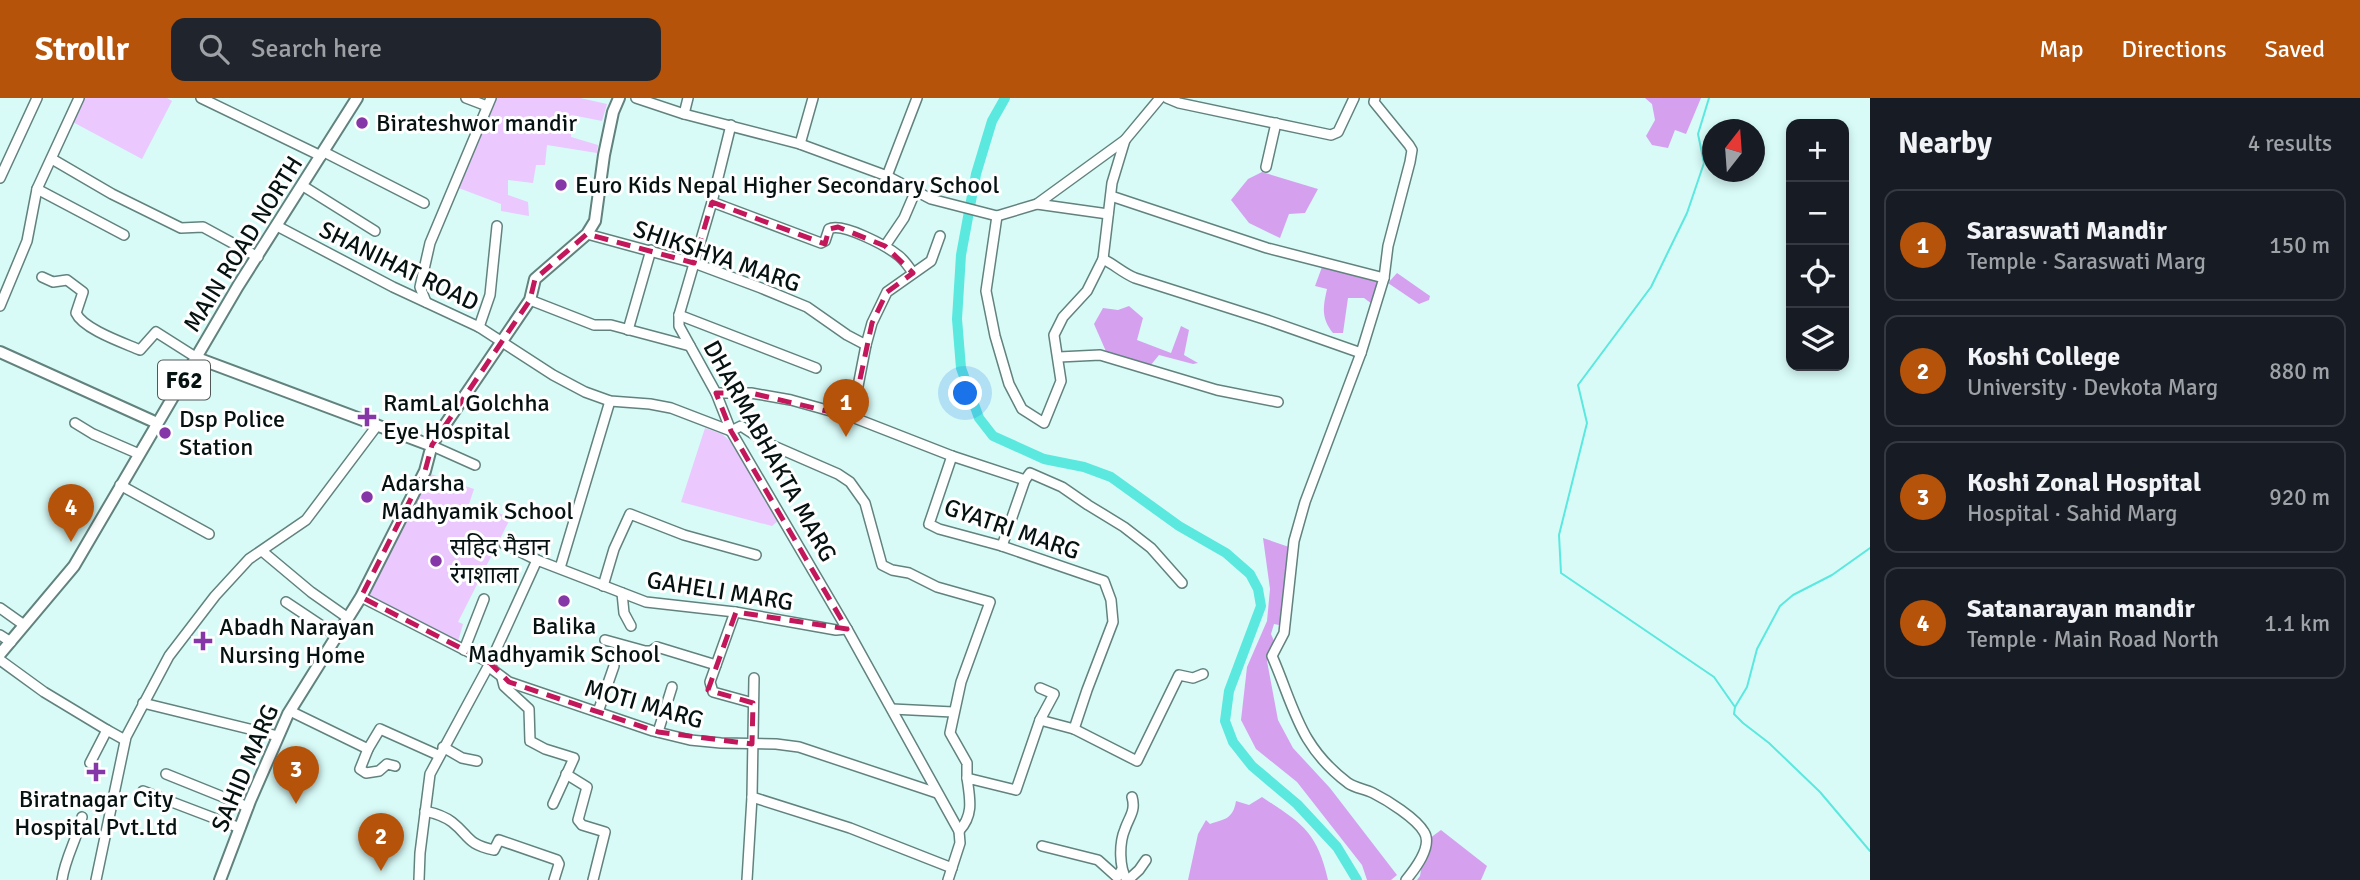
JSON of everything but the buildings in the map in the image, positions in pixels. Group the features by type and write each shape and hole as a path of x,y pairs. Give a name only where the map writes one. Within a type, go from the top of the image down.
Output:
{"main road":[{"name":"MAIN ROAD NORTH","path":"0,657 74,566 257,257 357,98"},
{"path":"587,234 595,221 604,155 613,112 619,98"},
{"name":"SAHID MARG","path":"220,880 290,711 361,597 425,471 432,447 530,300 535,279 587,234"},
{"path":"0,352 157,423"},
{"path":"197,358 432,447"}],"street":[{"path":"0,178 37,98"},
{"path":"0,306 3,289 27,241 37,188 79,98"},
{"path":"201,98 424,203"},
{"path":"426,302 420,287 430,243 489,102 466,98"},
{"path":"636,98 684,114 800,144 887,176 931,199 994,216 1037,204 1125,140 1160,98"},
{"path":"684,114 688,98"},
{"path":"800,144 813,98"},
{"path":"887,176 917,98"},
{"path":"1167,98 1179,103 1335,135 1354,98"},
{"path":"1371,99 1412,150 1388,246 1384,278 1361,353 1305,502 1294,541 1284,633 1272,656 1300,730 1323,762 1351,785 1372,792 1409,816 1425,833 1426,841 1419,863 1406,880"},
{"path":"1266,167 1276,123"},
{"path":"731,125 712,202 679,314 816,368"},
{"path":"994,216 986,291 995,336 1009,384 1022,409 1044,423 1061,381 1054,335 1063,317 1087,291 1103,259 1112,183 1125,140"},
{"path":"52,159 112,194 181,228 203,227 257,257"},
{"path":"303,186 375,231"},
{"path":"37,188 124,235"},
{"path":"884,246 904,218 916,190"},
{"path":"1111,196 1267,248 1384,278"},
{"path":"712,202 821,243 825,241 829,229 838,227 884,246 899,256 913,274"},
{"path":"1037,204 1108,215"},
{"name":"SHANIHAT ROAD","path":"277,226 361,271 479,327 553,375 585,392 610,401 671,408 731,431 741,426 769,444 838,474 850,482 864,503 882,565 909,573 937,587 990,602 953,712"},
{"path":"479,327 491,295 497,226"},
{"name":"SHIKSHYA MARG","path":"587,234 694,264 807,307 866,345"},
{"path":"852,416 872,323 887,292 931,261 940,236"},
{"path":"628,330 651,250"},
{"path":"1103,259 1114,264 1122,273 1135,278 1361,353"},
{"path":"42,277 57,282 67,280 83,292 76,313 79,320 104,334 140,351 156,332 197,358"},
{"path":"530,300 594,325 611,325 690,346"},
{"name":"DHARMABHAKTA MARG","path":"679,314 679,326 716,393 731,431 848,629 959,831"},
{"path":"1059,357 1100,355 1217,390 1278,402"},
{"path":"716,393 764,396 852,416 952,456 1025,480"},
{"path":"560,568 610,401"},
{"path":"75,423 139,454"},
{"path":"96,880 125,740 143,703 181,639 249,559 306,520 376,427"},
{"path":"432,447 475,465"},
{"name":"GYATRI MARG","path":"952,456 929,524 1104,582 1111,600 1112,625 1074,729"},
{"path":"1002,546 1025,480 1030,473 1062,487 1124,527 1151,548 1182,583"},
{"path":"121,485 209,534"},
{"path":"603,586 614,549 630,514 684,535 756,555"},
{"name":"GAHELI MARG","path":"504,544 537,560 646,602 735,612 836,630 848,629"},
{"path":"261,551 348,618"},
{"path":"419,880 430,774 440,751 490,663 537,560"},
{"path":"622,593 624,613 632,626"},
{"path":"361,597 490,663 502,678 504,686 528,709 530,741 574,758 553,804"},
{"path":"464,650 484,599"},
{"path":"286,602 337,636"},
{"path":"0,608 24,625"},
{"path":"735,612 710,682 713,692 753,704"},
{"path":"0,635 11,642"},
{"path":"605,640 651,651 657,647 716,665"},
{"path":"0,657 44,692 125,740"},
{"path":"597,712 614,666"},
{"path":"1040,720 1074,729 1137,761 1179,675 1193,678 1203,674"},
{"name":"MOTI MARG","path":"502,678 658,732 720,744 799,747 937,793"},
{"path":"747,880 752,797 754,678"},
{"path":"658,732 672,687"},
{"path":"967,778 1016,790 1040,720 1054,694 1041,688"},
{"path":"143,703 278,736"},
{"path":"892,709 953,712 950,733 967,764 971,806 968,822 959,831 960,844 948,880"},
{"path":"290,711 368,749"},
{"path":"395,766 387,765 377,771 363,772 360,768 368,749 382,729 440,751 477,761"},
{"path":"90,763 107,730"},
{"path":"166,774 248,807"},
{"path":"566,774 587,787 578,820 582,825 605,832 593,880"},
{"path":"143,790 240,828"},
{"path":"752,797 850,828 952,868"},
{"path":"1124,878 1123,833 1135,808 1132,797"},
{"path":"425,811 454,823 469,840 484,848 494,850 499,840 557,860 559,864 554,880"},
{"path":"62,880 82,817"},
{"path":"1042,846 1098,860 1124,878"},
{"path":"1124,878 1139,870 1146,860"}],"highlighted area":[{"path":"712,202 825,244 829,229 838,227 885,246 913,273 887,292 872,323 852,417 751,393 716,393 731,431 847,629 736,612 708,690 753,703 752,744 658,732 509,682 490,663 361,597 425,471 432,445 530,300 535,279 587,234 694,263"}],"shaded area":[{"path":"81,98 167,98 172,101 142,159 69,120"},
{"path":"493,98 580,98 607,104 602,121 572,115 559,121 558,127 571,132 571,137 598,145 597,153 547,145 545,165 536,165 533,183 508,180 508,195 528,202 529,216 501,211 501,204 456,187"},
{"path":"1645,98 1701,98 1686,134 1675,130 1668,148 1652,145 1646,136 1655,120 1652,104"},
{"path":"1262,172 1318,189 1305,213 1289,214 1280,238 1249,223 1231,200 1248,179"},
{"path":"1322,267 1379,280 1372,304 1364,298 1348,298 1343,333 1333,333 1329,328 1324,307 1327,289 1315,286"},
{"path":"1397,273 1430,296 1429,300 1419,304 1388,283"},
{"path":"1129,306 1143,318 1137,340 1171,353 1181,326 1189,330 1184,355 1198,363 1159,355 1150,366 1108,356 1094,324 1103,308 1118,310"},
{"path":"705,428 722,434 733,444 779,520 772,526 681,502"},
{"name":"सहिद मैडान रंगशाला","path":"428,473 474,489 469,504 511,517 458,622 463,624 457,645 366,597"},
{"path":"1263,538 1289,547 1283,611 1279,625 1274,624 1271,634 1274,641 1267,661 1278,720 1293,748 1330,788 1397,875 1391,880 1367,880 1362,865 1297,782 1256,749 1241,720 1247,667 1267,621 1270,589"},
{"path":"1262,797 1306,830 1319,850 1328,880 1188,880 1198,834 1206,820 1210,824 1220,821 1233,811 1236,801 1249,805"},
{"path":"1441,830 1487,866 1481,880 1417,880 1426,841"}],"waterway":[{"path":"1005,98 992,121 976,174 961,255 957,319 961,368 979,418 993,436 1044,459 1084,467 1111,477 1179,526 1226,553 1250,574 1258,589 1261,606 1229,691 1225,721 1233,742 1252,766 1297,804 1337,847 1357,880"},
{"path":"1709,98 1698,134 1704,163 1687,213 1651,287 1578,385 1587,423 1559,535 1561,573 1714,677 1735,707"},
{"path":"1870,548 1832,575 1793,595 1780,606 1757,649 1747,687 1735,707 1734,714 1820,792 1870,851"}],"place":[{"name":"Birateshwor mandir","path":"362,123"},
{"name":"Euro Kids Nepal Higher Secondary School","path":"561,185"},
{"name":"RamLal Golchha Eye Hospital","path":"367,417"},
{"name":"Dsp Police Station","path":"165,433"},
{"name":"Saraswati Mandir","path":"846,437"},
{"name":"Adarsha Madhyamik School","path":"367,497"},
{"name":"Satanarayan mandir","path":"71,542"},
{"name":"सहिद मैडान रंगशाला","path":"436,561"},
{"name":"Balika Madhyamik School","path":"564,601"},
{"name":"Abadh Narayan Nursing Home","path":"203,641"},
{"name":"Biratnagar City Hospital Pvt.Ltd","path":"96,772"},
{"name":"Koshi Zonal Hospital","path":"296,804"},
{"name":"Koshi College","path":"381,871"}]}
